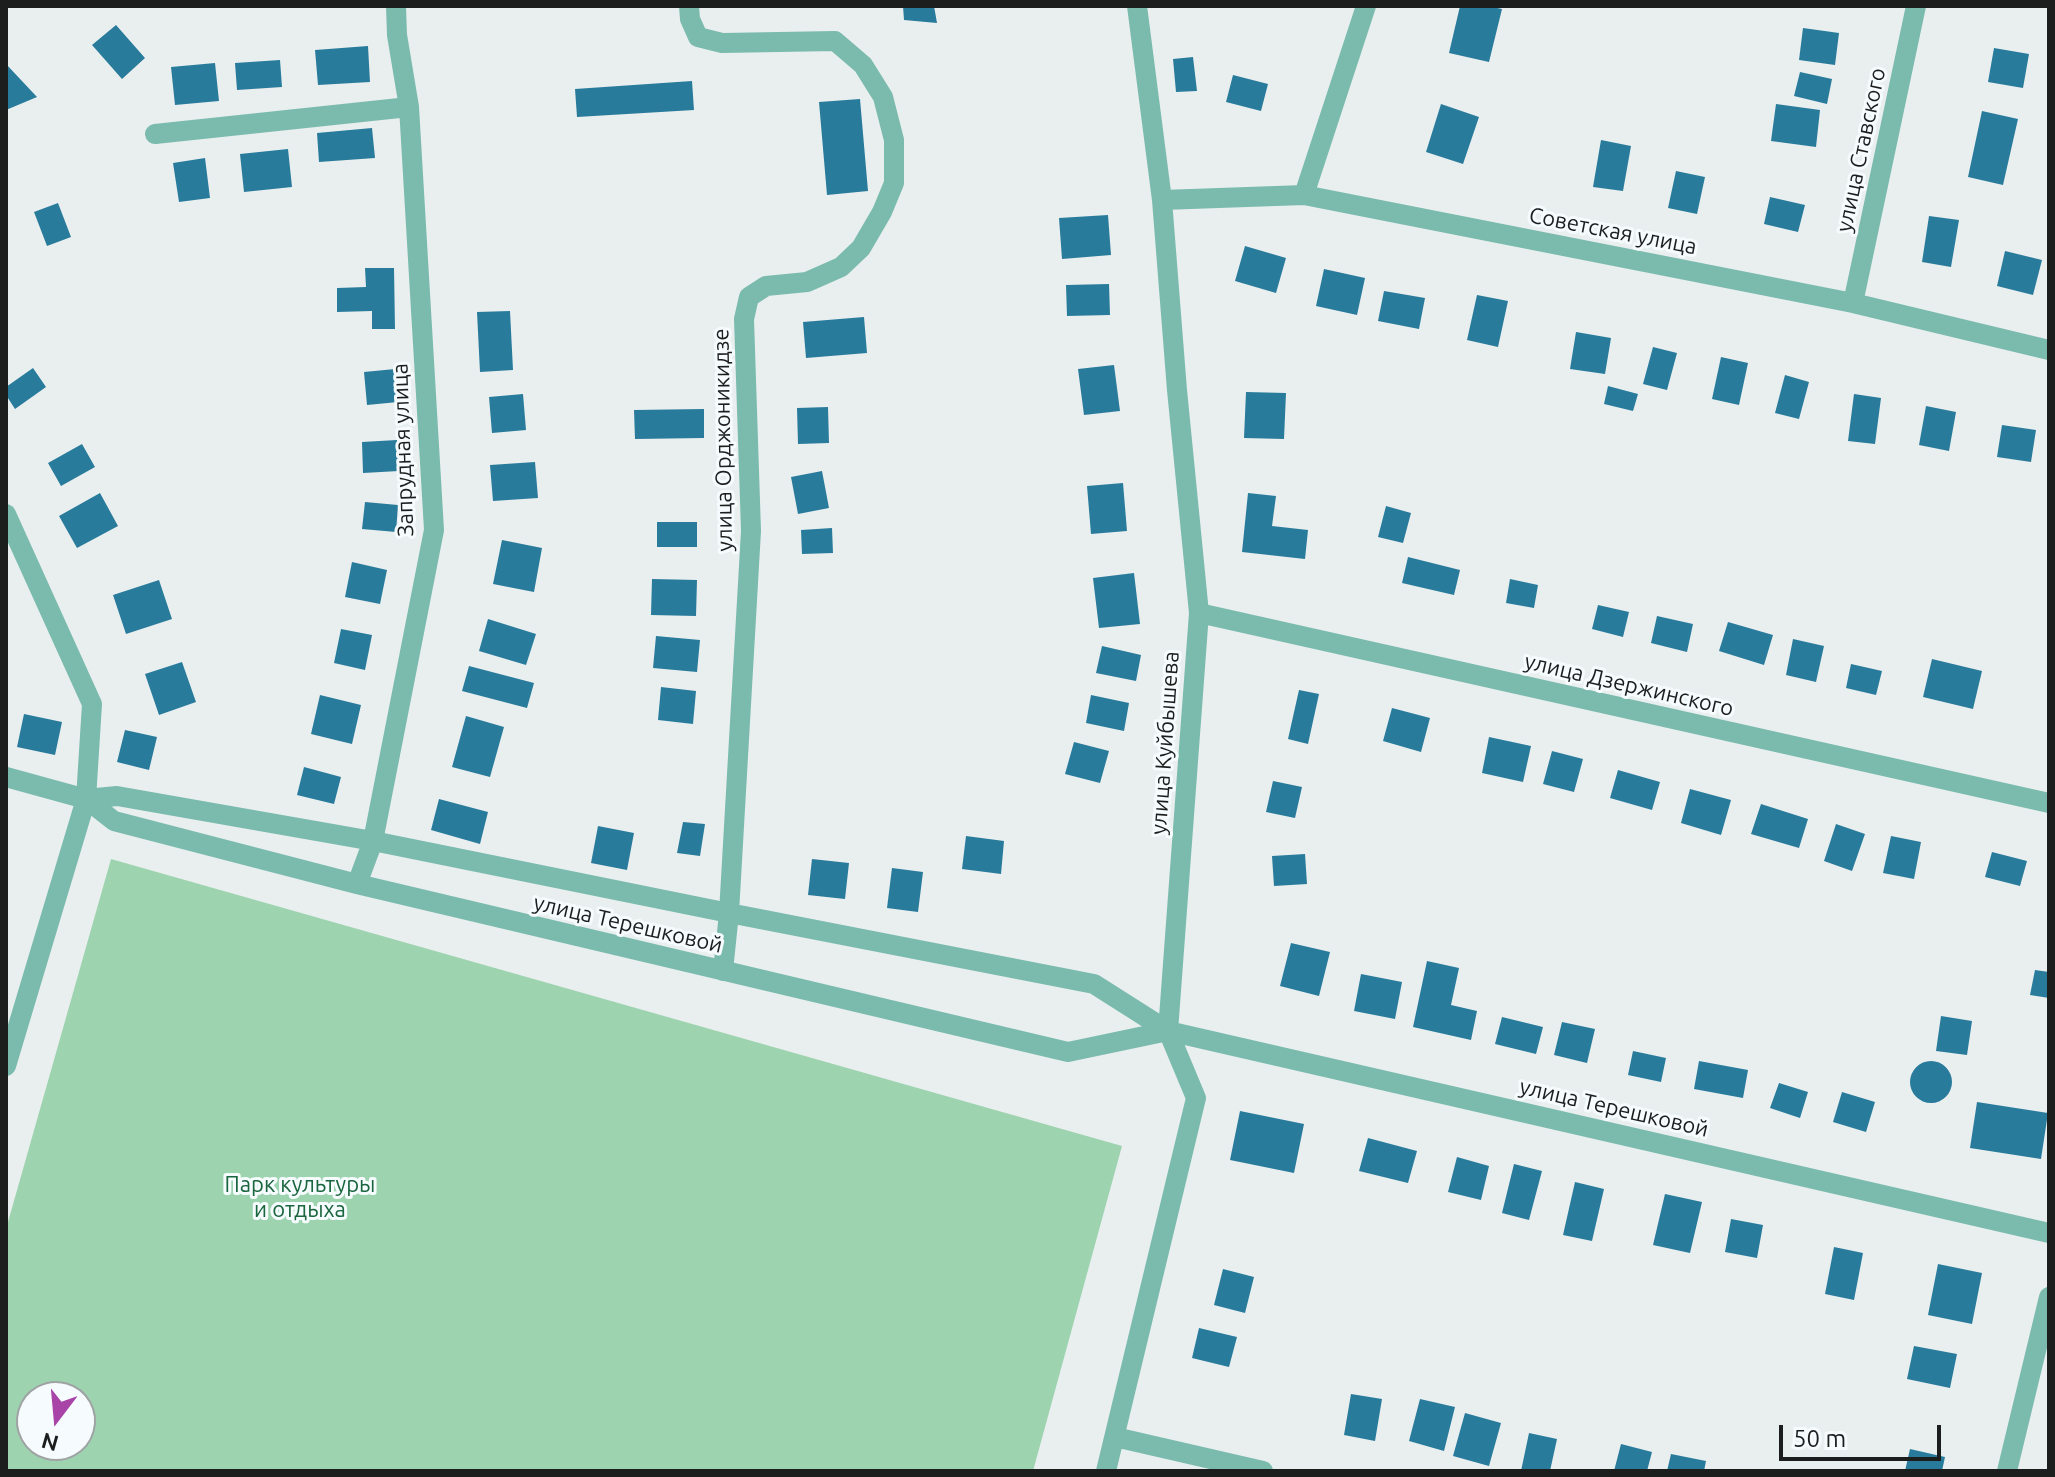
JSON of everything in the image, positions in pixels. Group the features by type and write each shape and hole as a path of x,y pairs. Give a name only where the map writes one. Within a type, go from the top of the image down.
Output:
{"street":[{"name":"Запрудная улица","path":"357,884 373,841 434,530 409,107 397,35 396,6"},
{"name":"улица Орджоникидзе","path":"689,6 690,19 698,37 722,43 835,41 863,65 883,97 894,140 894,183 882,212 861,248 841,267 807,282 766,286 749,297 744,319 751,531 723,971"},
{"name":"улица Куйбышева","path":"1106,1471 1196,1098 1168,1031 1199,613 1162,200 1137,6"},
{"path":"1304,195 1366,6"},
{"name":"улица Ставского","path":"1853,303 1916,6"},
{"path":"155,134 409,107"},
{"name":"Советская улица","path":"1162,200 1304,195 1853,303 2049,350"},
{"path":"6,514 92,704 86,799 6,1066"},
{"name":"улица Дзержинского","path":"1199,613 2049,803"},
{"name":"улица Терешковой","path":"6,777 86,799 117,796 373,841 1094,984 1168,1031 2049,1233"},
{"name":"улица Терешковой","path":"86,799 114,821 357,884 1068,1052 1168,1031"},
{"path":"2007,1471 2049,1297"},
{"path":"1115,1437 1263,1471"}],"green space":[{"name":"Парк культуры и отдыха","path":"111,859 1122,1146 1033,1471 6,1471 6,1229"}],"building":[{"path":"903,6 934,6 937,23 904,20"},
{"path":"1460,6 1502,9 1489,62 1449,53"},
{"path":"116,25 145,58 122,79 92,45"},
{"path":"1803,28 1839,33 1835,65 1799,60"},
{"path":"368,46 370,82 318,85 315,50"},
{"path":"1994,48 2029,54 2023,88 1988,82"},
{"path":"1193,57 1197,91 1176,92 1173,59"},
{"path":"280,60 282,87 237,90 235,63"},
{"path":"215,63 219,101 175,105 171,67"},
{"path":"6,64 37,97 6,110"},
{"path":"1800,72 1832,79 1827,104 1794,96"},
{"path":"1233,75 1268,84 1261,111 1226,102"},
{"path":"692,81 694,110 577,117 575,89"},
{"path":"860,99 868,191 827,195 819,102"},
{"path":"1441,104 1479,117 1463,164 1426,152"},
{"path":"1776,104 1820,110 1816,147 1771,141"},
{"path":"1982,111 2018,119 2003,185 1968,177"},
{"path":"372,128 375,158 319,162 317,133"},
{"path":"1601,140 1631,146 1623,191 1593,187"},
{"path":"288,149 292,187 244,192 240,154"},
{"path":"205,158 210,198 179,202 173,163"},
{"path":"1676,171 1705,177 1697,214 1668,208"},
{"path":"1770,197 1805,205 1798,232 1764,224"},
{"path":"58,203 71,237 47,246 34,212"},
{"path":"1108,215 1111,255 1062,259 1059,218"},
{"path":"1929,216 1959,220 1951,267 1922,262"},
{"path":"1245,246 1286,258 1276,293 1235,281"},
{"path":"2005,251 2042,260 2033,295 1997,286"},
{"path":"365,268 394,268 395,329 372,329 372,311 337,312 337,288 366,287"},
{"path":"1324,269 1365,278 1357,315 1316,306"},
{"path":"1109,284 1110,315 1067,316 1066,285"},
{"path":"1384,291 1425,298 1419,329 1378,321"},
{"path":"1477,295 1508,301 1498,347 1467,340"},
{"path":"510,311 513,370 480,372 477,312"},
{"path":"864,317 867,353 806,358 803,322"},
{"path":"1576,332 1611,338 1605,374 1570,369"},
{"path":"1653,347 1677,353 1667,390 1643,384"},
{"path":"1721,357 1748,363 1739,405 1712,399"},
{"path":"1114,365 1120,411 1084,415 1078,369"},
{"path":"33,368 46,387 15,409 6,395 6,387"},
{"path":"395,369 398,402 367,405 364,372"},
{"path":"1785,375 1809,382 1799,419 1775,413"},
{"path":"1608,386 1638,394 1633,411 1604,404"},
{"path":"1246,392 1286,393 1284,439 1244,438"},
{"path":"523,394 526,430 492,433 489,397"},
{"path":"1854,394 1881,398 1875,444 1848,441"},
{"path":"1926,406 1956,412 1949,451 1919,445"},
{"path":"828,407 829,443 798,444 797,408"},
{"path":"704,409 704,438 635,439 634,410"},
{"path":"2002,425 2036,430 2031,462 1997,457"},
{"path":"397,440 399,471 363,473 362,442"},
{"path":"82,444 95,467 61,486 48,463"},
{"path":"535,462 538,498 493,501 490,465"},
{"path":"822,471 829,508 798,514 791,477"},
{"path":"1123,483 1127,531 1091,534 1087,486"},
{"path":"100,493 118,526 77,548 59,516"},
{"path":"1248,493 1276,496 1272,526 1308,530 1305,559 1242,552"},
{"path":"365,502 398,505 396,532 362,529"},
{"path":"1386,506 1411,513 1403,543 1378,537"},
{"path":"657,522 697,522 697,547 657,547"},
{"path":"832,528 833,553 802,554 801,530"},
{"path":"502,540 542,548 534,592 493,584"},
{"path":"1408,557 1460,570 1454,595 1402,583"},
{"path":"352,562 387,570 380,604 345,597"},
{"path":"1134,573 1140,624 1099,628 1093,578"},
{"path":"652,579 697,580 696,616 651,615"},
{"path":"1510,579 1538,585 1534,608 1506,603"},
{"path":"159,580 172,619 126,634 113,595"},
{"path":"1598,605 1629,612 1623,637 1592,629"},
{"path":"1657,616 1693,624 1687,652 1651,643"},
{"path":"488,619 536,634 526,665 479,651"},
{"path":"1728,622 1773,635 1764,665 1719,651"},
{"path":"341,629 372,635 365,670 334,663"},
{"path":"656,636 700,640 697,672 653,668"},
{"path":"1793,639 1824,646 1816,682 1786,675"},
{"path":"1102,646 1141,655 1136,681 1096,673"},
{"path":"1932,659 1982,671 1973,709 1923,697"},
{"path":"182,662 196,702 159,715 145,674"},
{"path":"1851,664 1882,671 1876,695 1846,688"},
{"path":"469,666 534,683 527,708 462,691"},
{"path":"661,687 696,691 693,724 658,720"},
{"path":"1299,690 1319,694 1308,744 1288,739"},
{"path":"320,695 361,705 352,744 311,734"},
{"path":"1091,695 1129,703 1124,731 1086,723"},
{"path":"1392,708 1430,718 1421,752 1383,741"},
{"path":"24,714 62,722 55,755 17,747"},
{"path":"466,716 504,727 490,777 452,767"},
{"path":"125,730 157,737 149,770 117,762"},
{"path":"1489,737 1531,746 1523,782 1482,773"},
{"path":"1074,742 1109,751 1100,783 1065,774"},
{"path":"1552,751 1583,759 1574,792 1543,784"},
{"path":"304,767 341,777 334,804 297,795"},
{"path":"1618,770 1660,782 1652,810 1610,798"},
{"path":"1273,781 1302,787 1295,818 1266,812"},
{"path":"1690,789 1731,800 1721,835 1681,823"},
{"path":"439,799 488,812 480,844 431,830"},
{"path":"1761,804 1808,819 1799,848 1751,834"},
{"path":"683,822 705,824 700,856 677,853"},
{"path":"1836,824 1865,834 1852,871 1824,861"},
{"path":"598,826 634,833 627,870 591,863"},
{"path":"966,836 1004,841 1001,874 962,869"},
{"path":"1891,836 1921,842 1914,879 1883,873"},
{"path":"1992,852 2027,861 2020,886 1985,877"},
{"path":"1305,854 1307,884 1274,886 1272,856"},
{"path":"812,859 849,863 845,899 808,895"},
{"path":"892,868 923,872 918,912 887,908"},
{"path":"1291,943 1330,952 1319,996 1280,986"},
{"path":"1427,961 1459,968 1451,1005 1477,1011 1471,1040 1413,1027"},
{"path":"2035,970 2049,972 2049,998 2030,995"},
{"path":"1361,974 1402,982 1395,1019 1354,1011"},
{"path":"1941,1016 1972,1021 1967,1055 1936,1051"},
{"path":"1502,1017 1543,1027 1536,1054 1495,1044"},
{"path":"1562,1022 1595,1029 1587,1063 1554,1055"},
{"path":"1633,1051 1666,1058 1661,1082 1628,1075"},
{"path":"1699,1061 1748,1070 1743,1098 1694,1089"},
{"path":"1931,1061 1946,1067 1952,1082 1946,1097 1931,1103 1916,1097 1910,1082 1916,1067"},
{"path":"1779,1083 1808,1092 1800,1118 1770,1108"},
{"path":"1842,1092 1875,1102 1866,1132 1833,1122"},
{"path":"1977,1102 2048,1113 2041,1159 1970,1148"},
{"path":"1240,1111 1304,1124 1294,1173 1230,1160"},
{"path":"1368,1138 1417,1151 1408,1183 1359,1171"},
{"path":"1457,1157 1489,1166 1481,1200 1448,1192"},
{"path":"1514,1164 1542,1171 1529,1220 1502,1213"},
{"path":"1575,1182 1604,1189 1592,1241 1563,1235"},
{"path":"1665,1194 1702,1202 1690,1253 1653,1245"},
{"path":"1731,1219 1763,1225 1757,1258 1725,1252"},
{"path":"1834,1247 1863,1253 1854,1300 1825,1294"},
{"path":"1938,1264 1982,1273 1972,1324 1928,1315"},
{"path":"1223,1269 1254,1277 1245,1313 1214,1305"},
{"path":"1199,1328 1237,1337 1229,1367 1192,1358"},
{"path":"1914,1346 1957,1354 1950,1388 1907,1379"},
{"path":"1351,1394 1382,1399 1375,1441 1344,1435"},
{"path":"1420,1399 1455,1407 1444,1451 1409,1441"},
{"path":"1465,1413 1501,1423 1489,1466 1453,1456"},
{"path":"1529,1433 1557,1439 1550,1471 1521,1471"},
{"path":"1621,1444 1652,1452 1647,1471 1614,1471"},
{"path":"1910,1449 1945,1457 1942,1471 1905,1471"},
{"path":"1671,1454 1706,1461 1704,1471 1667,1471"}]}
